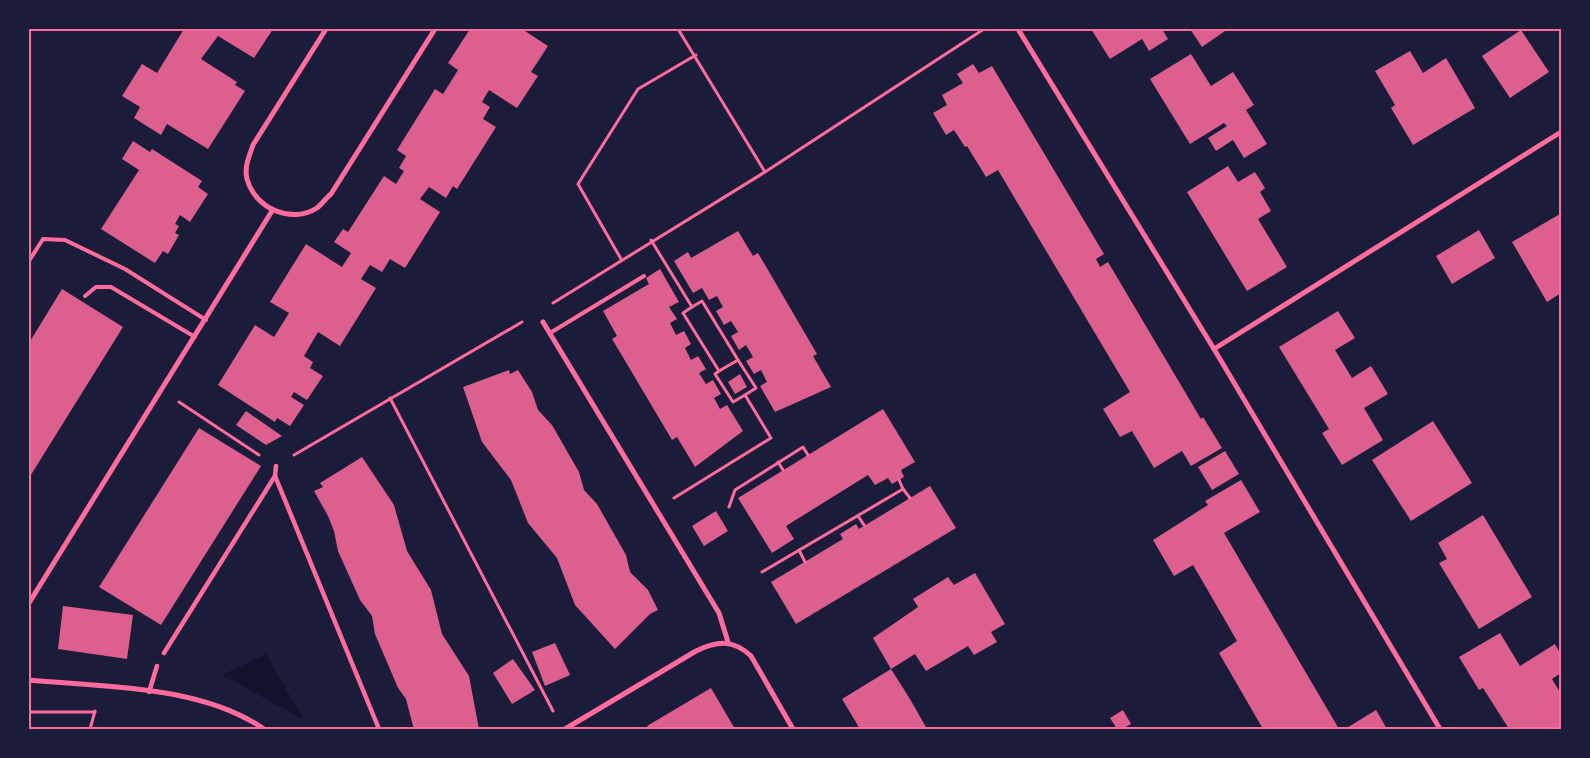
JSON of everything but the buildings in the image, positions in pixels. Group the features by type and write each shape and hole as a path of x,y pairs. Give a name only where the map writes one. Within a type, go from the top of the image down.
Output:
{"street":[{"path":"326,29 253,145 246,162 247,180 256,196 272,210 286,214 302,214 317,208 331,194 435,29"},
{"path":"1018,29 1214,350 1440,729"},
{"path":"1214,350 1561,132"},
{"path":"29,603 206,320 272,210"},
{"path":"543,322 719,613 728,642"},
{"path":"164,653 275,476 276,466"},
{"path":"275,476 379,729"},
{"path":"565,729 696,651 712,643 728,642 742,648 751,656 793,729"},
{"path":"148,692 157,666"},
{"path":"29,680 148,692 200,700 226,709 264,729"}],"lane":[{"path":"29,261 43,239 65,240 125,269 206,320"},
{"path":"550,333 644,276"},
{"path":"85,296 96,287 111,287 195,337"}],"path":[{"path":"678,29 765,172"},
{"path":"551,304 651,240 765,172 984,29"},
{"path":"621,259 578,184 638,89 696,56"},
{"path":"651,240 692,307"},
{"path":"719,372 683,313 692,307 702,302 756,388 733,402 715,374 719,372 738,360"},
{"path":"162,391 276,466 528,318"},
{"path":"655,510 771,438 745,395"},
{"path":"390,398 554,714"},
{"path":"729,507 735,490 803,447 808,455"},
{"path":"778,462 782,470"},
{"path":"899,480 910,498"},
{"path":"762,572 903,489"},
{"path":"858,516 864,526"},
{"path":"799,550 805,562"},
{"path":"29,712 95,712"}],"shaded area":[{"path":"266,654 303,719 222,675"}]}
